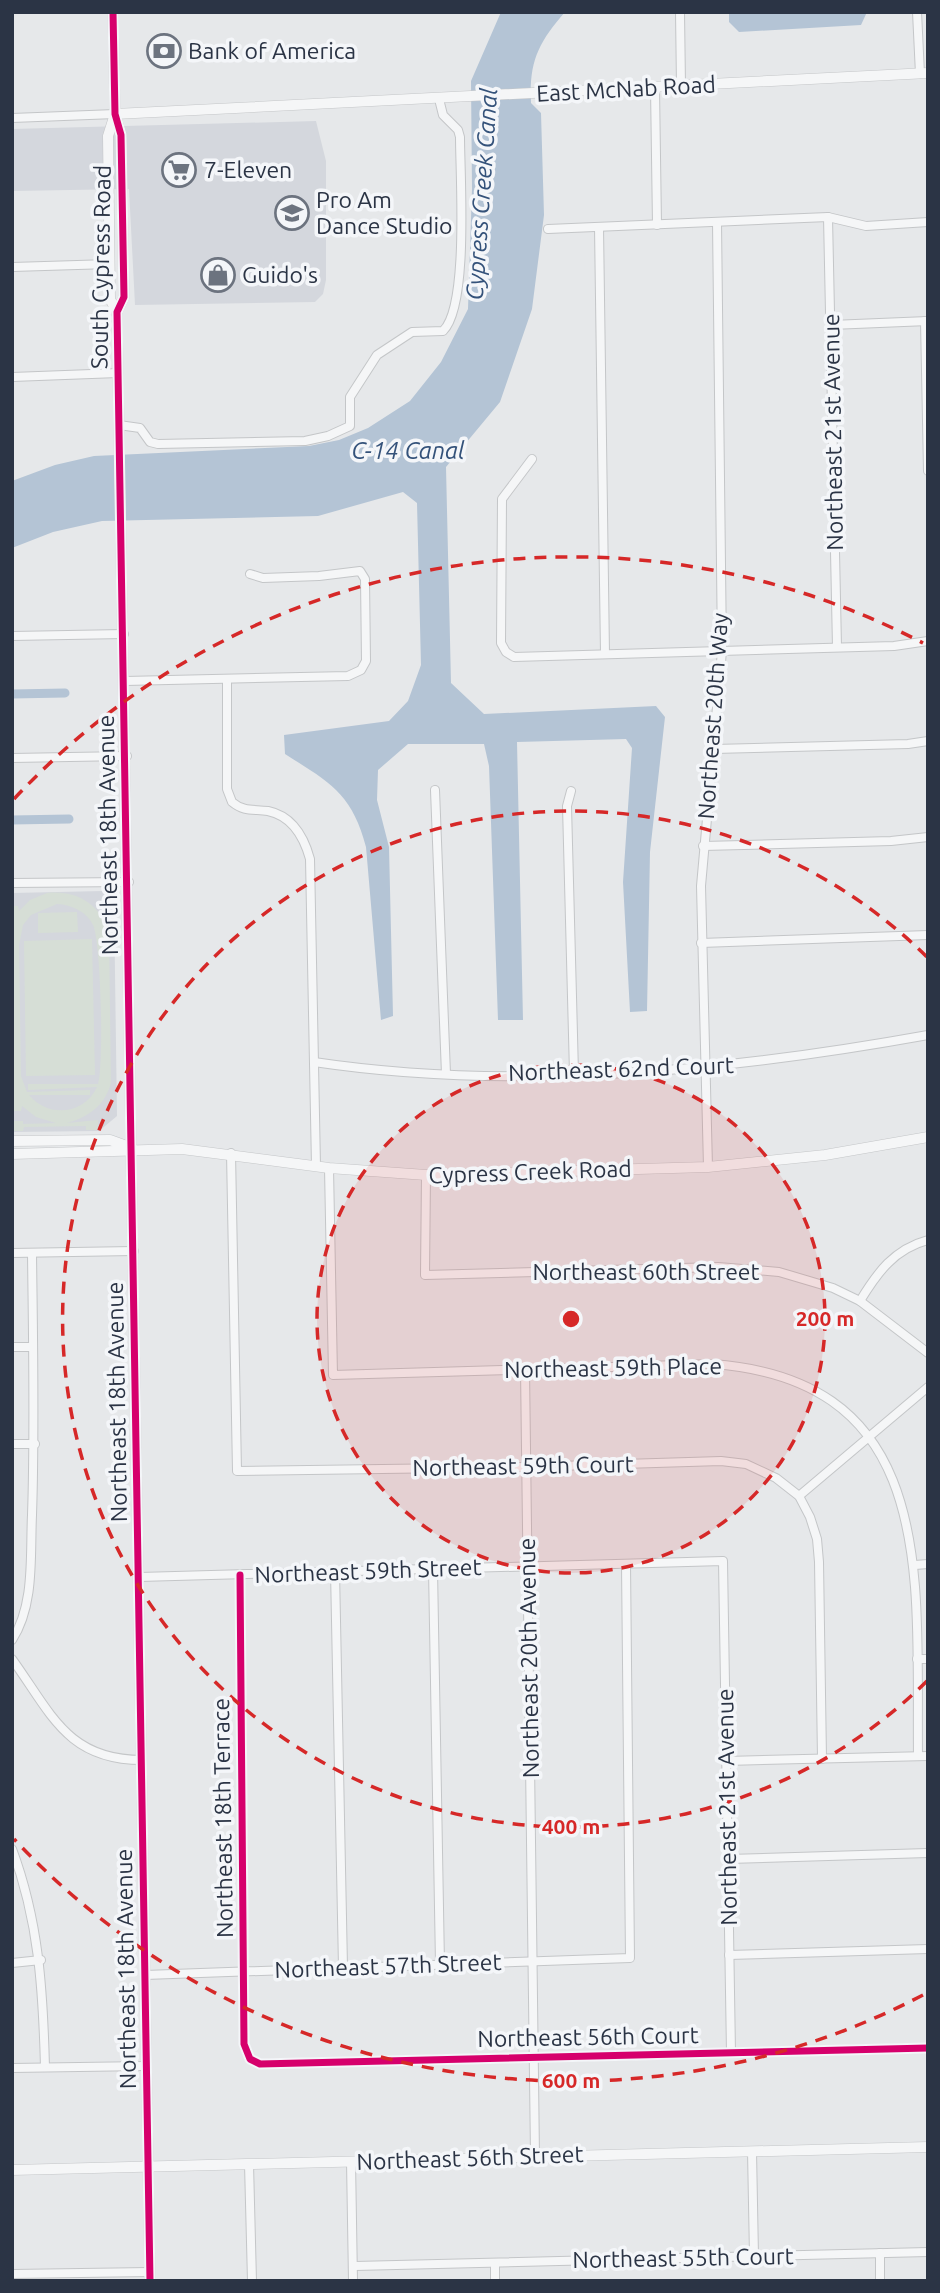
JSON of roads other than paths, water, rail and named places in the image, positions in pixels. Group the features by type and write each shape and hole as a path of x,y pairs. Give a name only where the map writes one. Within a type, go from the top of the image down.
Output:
{"street":[{"name":"South Cypress Road","path":"113,12 115,114 121,135 124,297 117,312 120,523"},
{"path":"680,12 681,86"},
{"path":"918,12 924,74"},
{"name":"East McNab Road","path":"115,114 924,74"},
{"path":"655,88 657,225"},
{"path":"119,425 140,428 150,442 158,444 305,441 328,436 350,426 350,397 377,355 412,332 443,331 452,323 459,280 460,137 458,130 443,115 439,99"},
{"name":"South Cypress Road","path":"115,114 108,136 110,299 117,312"},
{"path":"12,118 115,114"},
{"path":"548,229 828,217 866,226 928,222"},
{"name":"Northeast 21st Avenue","path":"828,217 837,647"},
{"name":"Northeast 20th Way","path":"708,1167 701,943 703,846 715,749 722,652 717,222"},
{"path":"600,227 605,654"},
{"path":"12,267 110,264"},
{"path":"831,325 926,321 928,471"},
{"path":"12,377 118,373"},
{"path":"532,459 502,499 501,643 506,652 514,657 894,646 928,641"},
{"name":"Northeast 18th Avenue","path":"120,523 127,756 150,2277"},
{"path":"125,681 348,676 361,670 366,661 365,579 360,571 263,578 250,574"},
{"path":"12,636 124,634"},
{"path":"227,680 227,789 232,802 239,808 269,811 283,817 306,843 313,895 316,1167"},
{"path":"715,749 928,741"},
{"path":"12,758 127,756"},
{"path":"435,790 446,1074"},
{"path":"570,790 567,806 574,1073"},
{"path":"703,846 891,841 928,837"},
{"path":"12,883 128,881"},
{"path":"701,943 928,935"},
{"name":"Northeast 62nd Court","path":"314,1062 376,1071 446,1074 574,1073 706,1067 832,1052 928,1035"},
{"name":"Cypress Creek Road","path":"12,1154 110,1152 132,1148 231,1153 316,1167 426,1175 708,1167 825,1155 928,1137"},
{"name":"Cypress Creek Road","path":"12,1142 110,1140 132,1148"},
{"name":"Northeast 59th Court","path":"231,1153 237,1471 526,1468 721,1461 746,1464 776,1478 799,1496"},
{"name":"Northeast 59th Place","path":"329,1168 333,1375 713,1364 753,1366 788,1375 819,1389 845,1408 872,1435 900,1482 914,1541 923,1756"},
{"name":"Northeast 60th Street","path":"426,1175 425,1275 748,1268 809,1280 860,1301 928,1353"},
{"path":"860,1301 887,1262 898,1253 928,1240"},
{"path":"12,1253 134,1251"},
{"path":"12,1640 26,1611 34,1444 32,1253"},
{"path":"12,1347 33,1347"},
{"name":"Northeast 20th Avenue","path":"525,1369 535,2156"},
{"path":"822,1759 817,1539 799,1496 928,1387"},
{"path":"12,1444 34,1444"},
{"name":"Northeast 21st Avenue","path":"723,1561 731,2053"},
{"name":"Northeast 59th Street","path":"139,1577 723,1561"},
{"name":"Northeast 57th Street","path":"145,1975 630,1958 626,1563"},
{"path":"915,1565 928,1564"},
{"path":"433,1569 439,1964"},
{"path":"335,1571 343,1968"},
{"name":"Northeast 18th Terrace","path":"240,1575 244,2044 250,2059"},
{"path":"12,1659 75,1742 97,1755 142,1760"},
{"path":"917,1659 928,1659"},
{"path":"726,1761 923,1756"},
{"path":"12,1849 25,1885 41,1960 46,2067"},
{"path":"727,1859 928,1853"},
{"path":"729,1955 928,1949"},
{"path":"12,1963 41,1960"},
{"name":"Northeast 56th Court","path":"250,2059 260,2064 928,2048"},
{"path":"12,2068 146,2066"},
{"name":"Northeast 56th Street","path":"12,2170 928,2147"},
{"path":"752,2151 754,2256"},
{"path":"351,2161 355,2266 353,2281"},
{"path":"249,2164 252,2281"},
{"name":"Northeast 55th Court","path":"355,2266 928,2252"},
{"path":"880,2253 880,2281"},
{"path":"495,2263 495,2281"},
{"path":"12,2274 51,2277 150,2277"}],"water":[{"name":"C-14 Canal","path":"501,12 565,12 542,44 532,76 531,103 541,113 544,215 532,309 500,402 446,467 451,683 484,714 656,706 665,717 650,852 647,1011 630,1012 623,882 632,748 626,739 517,742 523,1020 498,1020 489,766 484,744 408,744 378,770 377,800 389,847 393,1016 381,1020 366,847 360,829 354,814 337,791 285,754 284,735 389,721 408,701 421,665 417,503 403,492 318,516 102,521 53,532 12,548 12,481 55,465 94,456 309,446 339,440 368,428 410,401 441,362 468,309 472,189 471,81"},
{"path":"729,12 867,12 861,25 739,32 729,22"}],"waterway":[{"path":"12,694 65,693"},
{"path":"12,820 69,819"}],"place":[{"name":"Bank of America","path":"164,51"},
{"name":"7-Eleven","path":"179,170"},
{"name":"Pro Am Dance Studio","path":"292,213"},
{"name":"Guido's","path":"218,275"}],"water label":[{"name":"Cypress Creek Canal","path":"482,194"}]}
